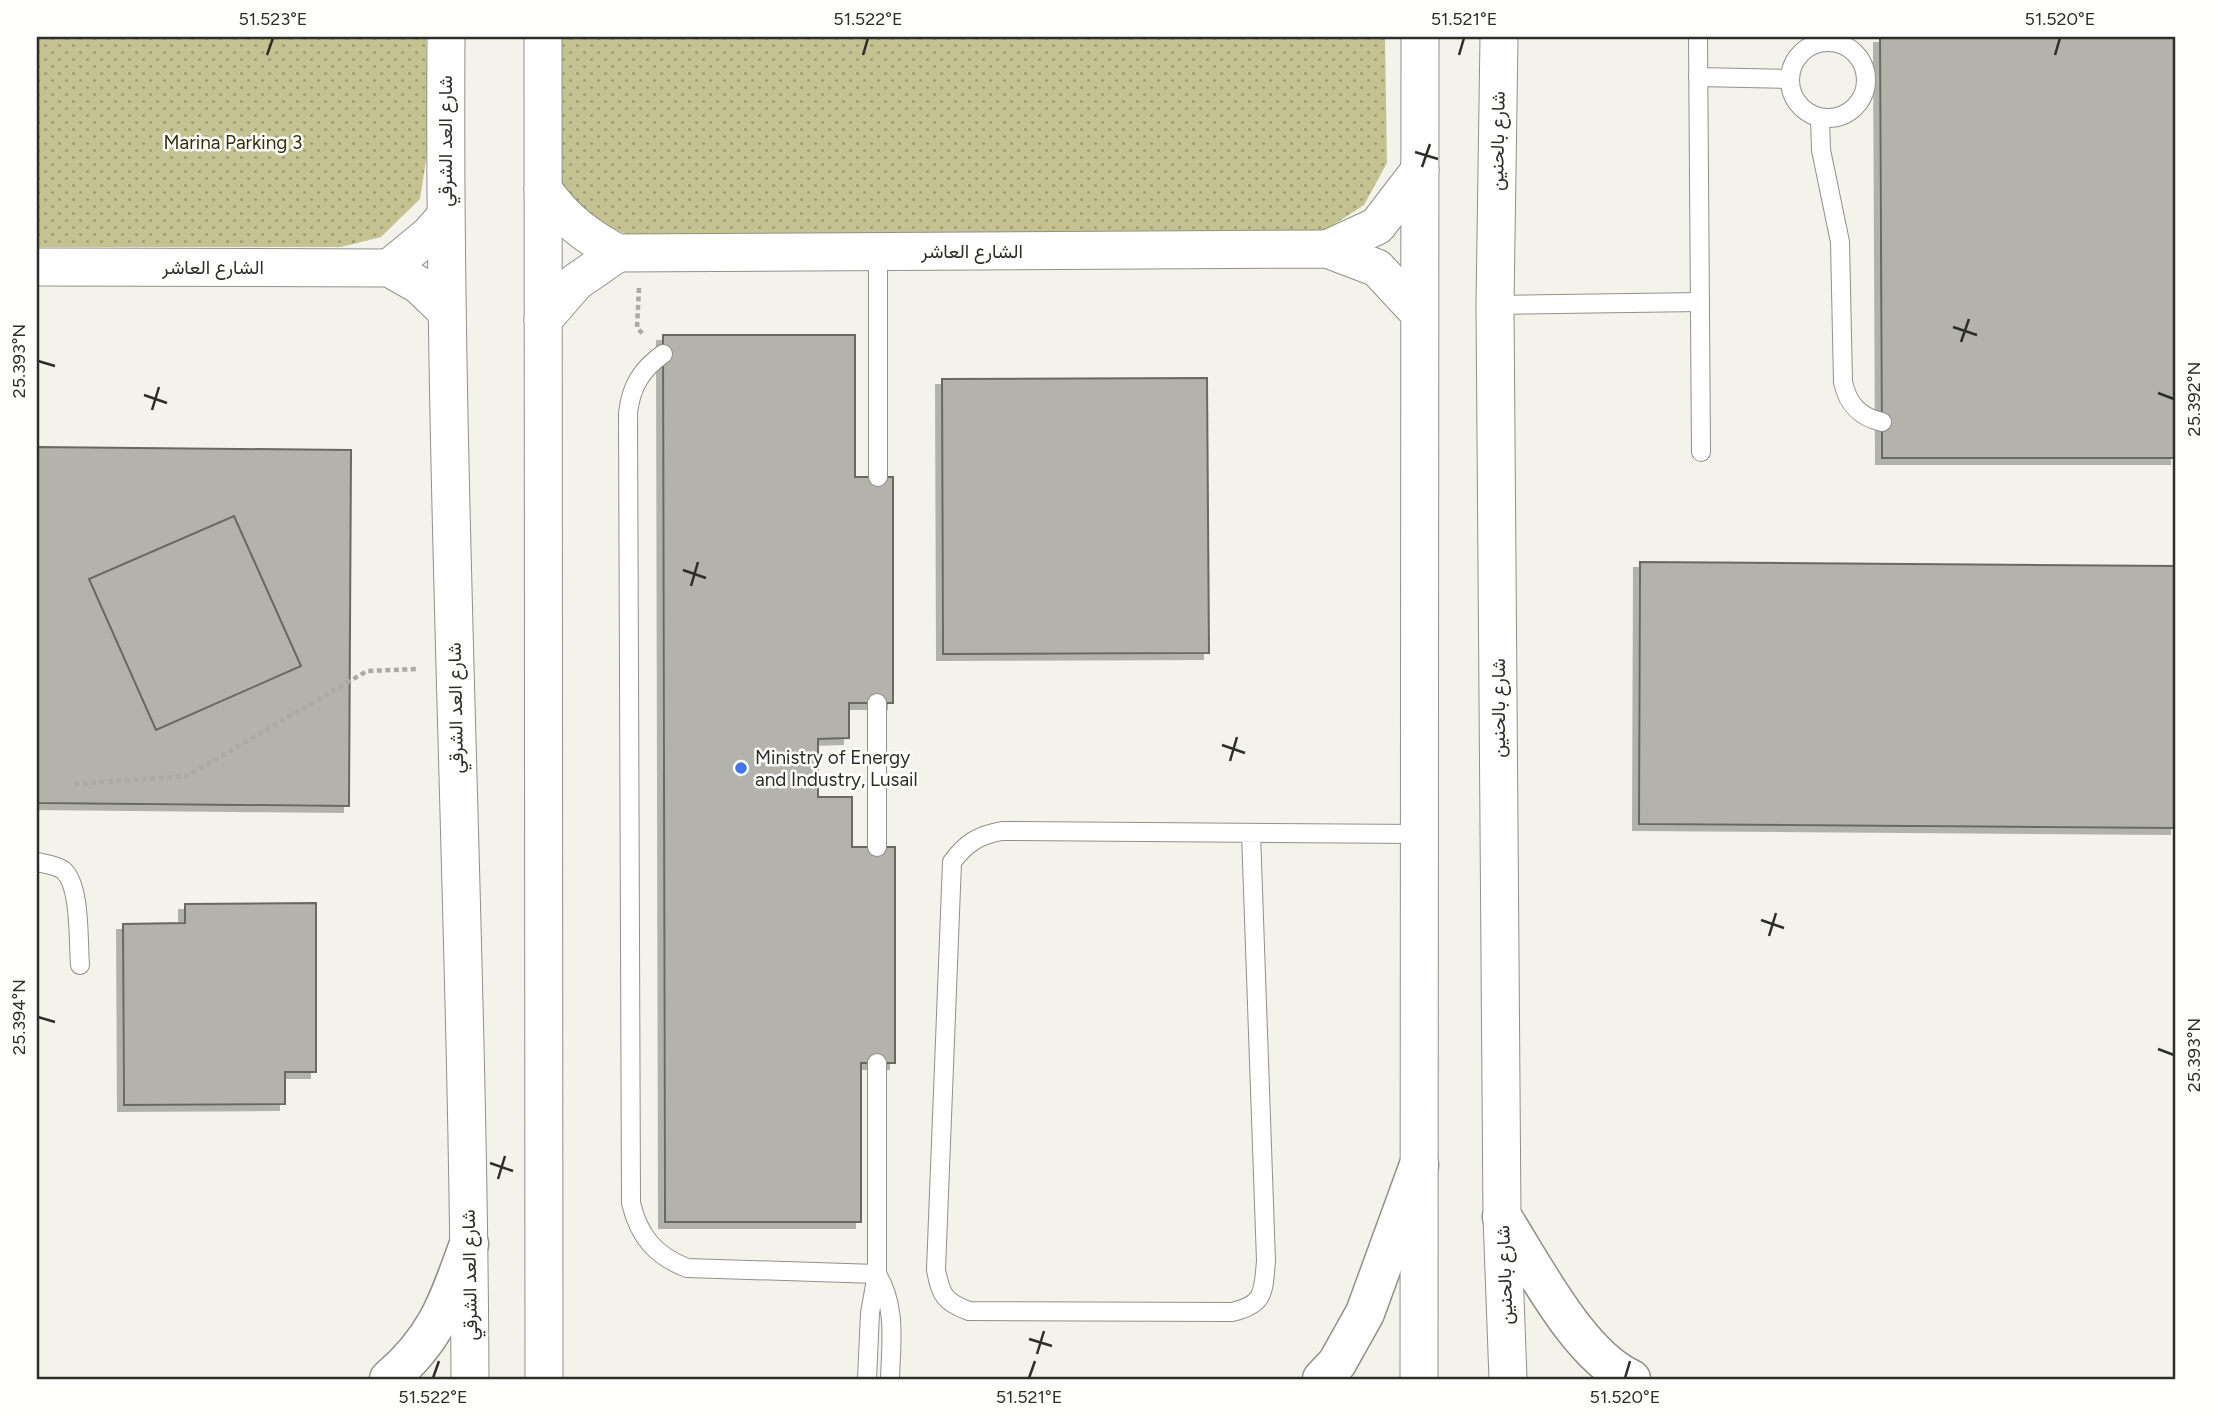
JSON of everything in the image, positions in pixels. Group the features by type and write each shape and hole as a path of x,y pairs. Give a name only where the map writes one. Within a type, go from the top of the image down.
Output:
{"street":[{"name":"شارع العد الشرقي","path":"446,37 445,217 470,1379"},
{"path":"543,37 544,1379"},
{"path":"1419,1379 1420,37"},
{"name":"شارع بالحنين","path":"1499,37 1495,304 1502,1217 1508,1379"},
{"name":"الشارع العاشر","path":"1327,250 1377,226 1420,170"},
{"path":"543,190 575,228 629,252"},
{"path":"389,268 429,235 445,217"},
{"name":"الشارع العاشر","path":"629,252 1327,250 1377,268 1418,312"},
{"path":"543,320 576,282 629,252"},
{"name":"الشارع العاشر","path":"37,267 389,268 419,285 447,312"},
{"path":"1322,1379 1337,1363 1365,1313 1419,1165"},
{"path":"1502,1217 1581,1338 1600,1359 1631,1379"},
{"path":"389,1379 412,1360 429,1338 445,1310 469,1244"}],"lane":[{"path":"1698,37 1701,452"},
{"path":"1824,39 1847,47 1856,55 1866,76 1865,88 1854,109 1844,116 1820,118 1808,113 1797,104 1791,93 1789,79 1792,66 1800,54 1824,39"},
{"path":"1698,77 1789,79"},
{"path":"1820,118 1821,150 1840,242 1843,383 1846,394 1859,412 1869,419 1882,422"},
{"path":"878,251 878,477"},
{"path":"1495,304 1700,302"},
{"path":"663,354 641,372 629,399 628,412 631,1203 635,1221 643,1237 656,1251 671,1262 687,1268 877,1274"},
{"path":"877,703 877,847"},
{"path":"1251,833 1266,1261 1263,1292 1251,1308 1232,1312 969,1311 949,1304 940,1289 936,1270 952,862 965,844 983,834 1002,831 1420,834"},
{"path":"37,862 60,868 71,878 80,965"},
{"path":"867,1379 870,1313 877,1274 877,1063"},
{"path":"877,1274 889,1298 891,1312 890,1379"}],"path":[{"path":"629,252 637,328 663,354"},
{"path":"74,784 187,776 367,671 454,668"}],"green space":[{"name":"Marina Parking 3","path":"37,37 426,37 429,141 420,199 381,237 341,247 37,247"},
{"path":"554,37 1385,37 1387,163 1364,205 1324,231 629,235 590,220 557,190"}],"building":[{"path":"1880,37 2176,37 2176,458 1882,458"},
{"name":"Ministry of Energy and Industry, Lusail","path":"663,335 855,335 855,477 893,477 893,703 849,703 849,738 818,739 818,797 852,797 852,847 895,847 895,1063 861,1063 861,1222 665,1222"},
{"path":"1207,378 1209,653 943,654 942,379"},
{"path":"37,447 351,450 349,806 37,803"},
{"path":"234,516 301,666 156,730 89,579"},
{"path":"1640,562 2176,566 2176,828 1639,824"},
{"path":"316,903 316,1072 285,1072 285,1104 124,1105 123,924 185,923 185,904"}],"place":[{"name":"Ministry of Energy and Industry, Lusail","path":"741,768"}]}
